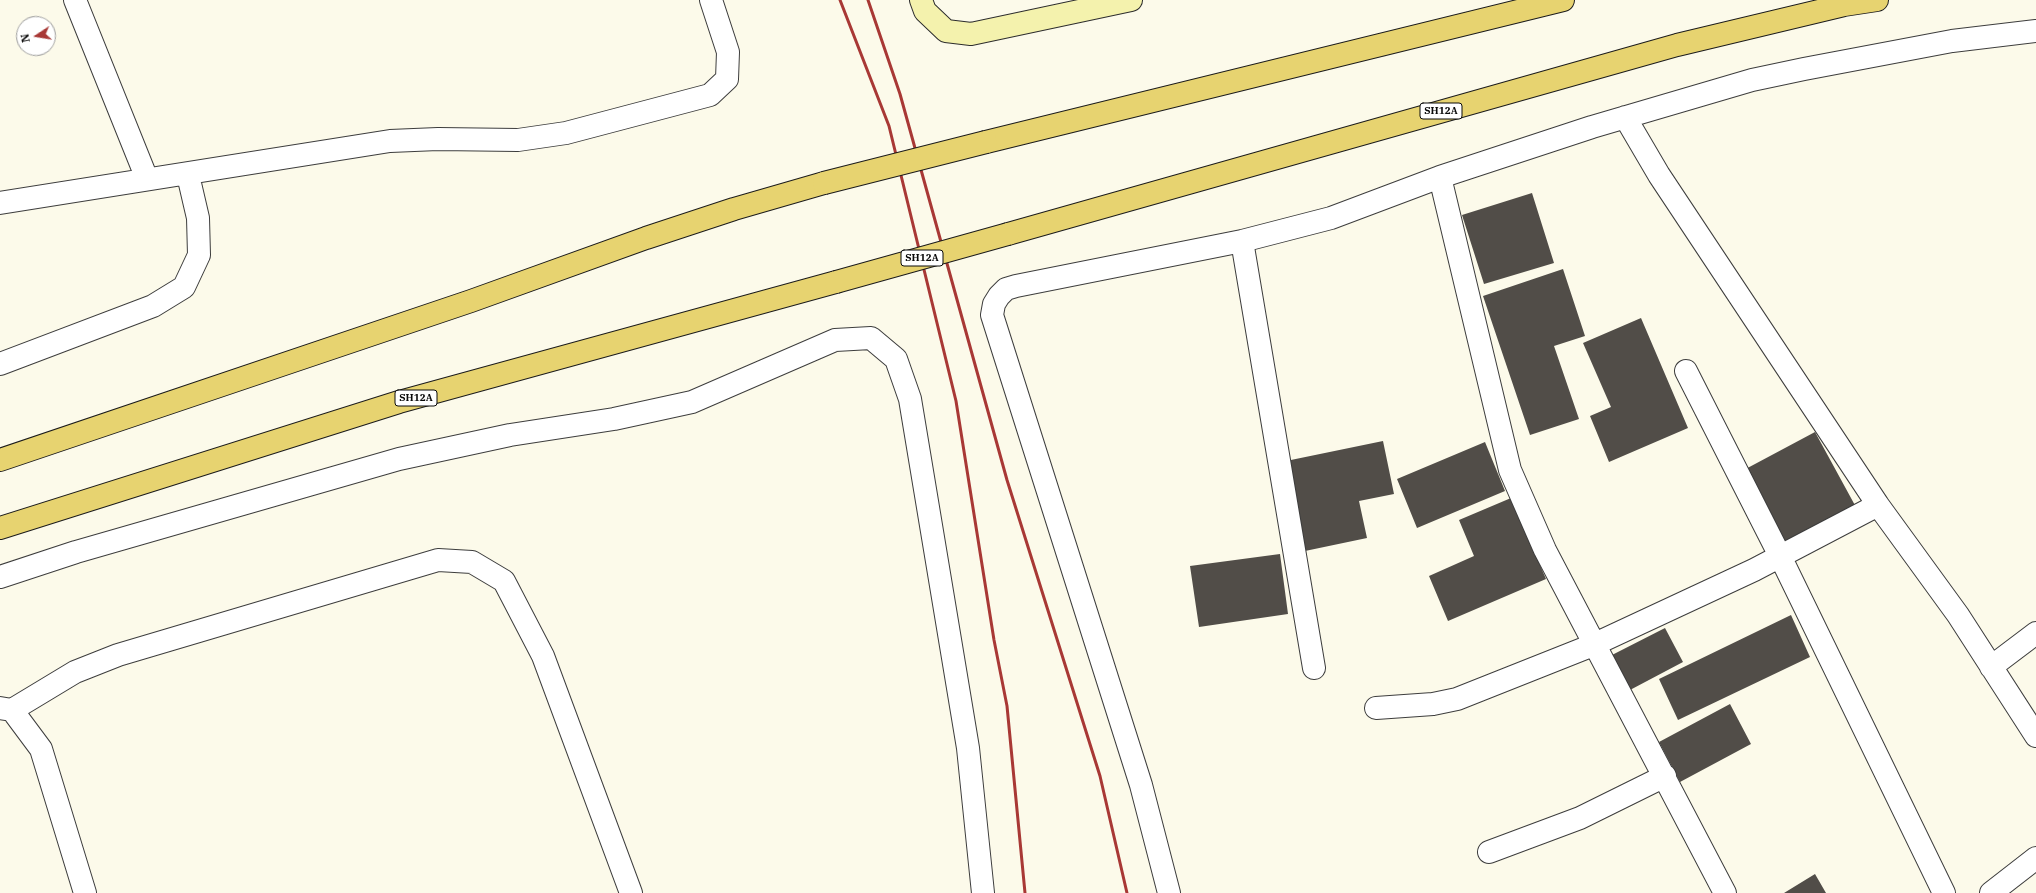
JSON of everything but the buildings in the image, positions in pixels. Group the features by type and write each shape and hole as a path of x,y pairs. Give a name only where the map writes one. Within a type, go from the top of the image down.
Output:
{"main road":[{"path":"0,460 464,303 646,238 734,209 824,183 986,142 1563,0"},
{"name":"SH12A","path":"0,528 399,402 1008,234 1677,45 1844,5 1877,0"}],"street":[{"path":"75,0 147,179"},
{"path":"0,203 147,179 188,175 390,141 438,139 518,140 559,134 710,95 727,79 728,52 711,0"},
{"path":"921,0 925,11 946,31 971,34 1131,0"},
{"path":"1169,893 1141,785 992,315 994,304 1006,289 1242,240 1331,218 1440,177 1625,117 1752,80 1952,41 2036,31"},
{"path":"1625,117 1659,175 1878,505 1958,615 2036,736"},
{"path":"0,364 153,306 184,287 199,255 198,218 188,175"},
{"path":"1440,177 1510,470 1545,550 1593,645 1665,776 1725,893"},
{"path":"1242,240 1314,668"},
{"path":"0,577 76,552 399,459 510,435 614,419 692,402 835,340 871,338 896,359 910,399 968,748 983,893"},
{"path":"1686,370 1780,556 1944,893"},
{"path":"1376,708 1433,704 1457,699 1593,645 1754,570 1878,505"},
{"path":"86,893 42,749 6,709 75,672 118,655 438,560 472,562 504,581 543,656 631,893"},
{"path":"1991,668 2036,633"},
{"path":"1489,852 1580,818 1665,776"},
{"path":"1992,893 2036,858"}],"railway":[{"path":"840,0 889,126 956,401 994,640 1007,706 1025,893"},
{"path":"868,0 900,94 1007,480 1100,776 1127,893"}]}
